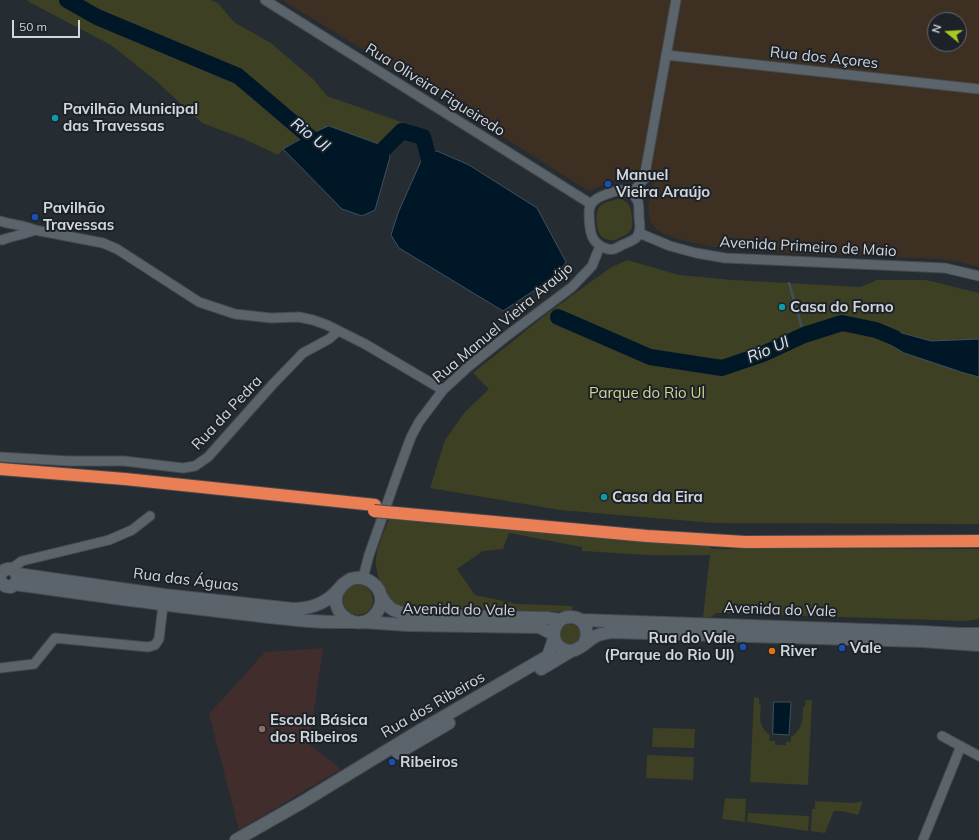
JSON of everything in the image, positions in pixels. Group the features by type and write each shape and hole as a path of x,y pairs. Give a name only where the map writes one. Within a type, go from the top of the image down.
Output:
{"highway":[{"path":"0,469 125,479 374,508"},
{"path":"0,477 397,510 745,536 979,534"},
{"path":"397,510 647,536 745,542 979,541"}],"main road":[{"name":"Rua das Águas","path":"5,576 293,609 312,607 322,602 335,593 343,584"},
{"name":"Rua das Águas","path":"5,576 163,605 291,620 330,623 358,622"},
{"path":"363,578 369,580 378,589 381,596 379,610 375,616 369,620 358,622 347,620 338,609 336,596 343,584 349,580 363,578"},
{"name":"Avenida do Vale","path":"381,596 387,606 396,612 411,615 547,618 560,620 570,617 580,620 979,634"},
{"path":"554,637 554,629 560,620"},
{"path":"580,620 586,628 587,634 584,644"},
{"name":"Avenida do Vale","path":"358,622 407,625 540,627 554,637 557,644 561,648 570,651 580,648 597,635 611,632 912,641 979,645"},
{"name":"Rua dos Ribeiros","path":"236,840 548,656 554,637"},
{"name":"Rua dos Ribeiros","path":"250,840 570,651"}],"street":[{"name":"Rua Oliveira Figueiredo","path":"264,0 592,204"},
{"path":"631,194 644,179 676,0"},
{"name":"Rua dos Açores","path":"666,55 979,89"},
{"path":"619,190 624,190 631,194 638,202 640,224 639,233 632,241 613,249 600,246 592,236 589,212 592,204 598,198 619,190"},
{"path":"0,221 29,227 35,230 103,243 117,249 199,302 235,314 271,318 299,317 328,325 365,344 443,390"},
{"path":"0,221 4,230 4,235 1,241"},
{"path":"1,241 12,236 29,233 35,230"},
{"name":"Avenida Primeiro de Maio","path":"639,233 670,246 696,253 725,258 944,268 979,276"},
{"name":"Rua Manuel Vieira Araújo","path":"363,578 379,525 411,436 419,422 443,390 468,367 572,287 592,266 600,246"},
{"name":"Rua da Pedra","path":"0,457 69,461 124,461 183,468 195,466 208,457 273,384 303,354 329,339 338,330"},
{"path":"5,576 22,561 109,540 132,530 150,516"},
{"name":"Rua das Águas","path":"0,668 34,664 55,638 148,647 155,646 159,639 163,605"},
{"path":"942,736 979,756"},
{"path":"923,840 961,746"}],"shaded area":[{"path":"282,0 979,0 979,267 939,259 799,254 712,247 677,239 664,234 655,228 650,221 648,207 654,176 633,172 592,190 587,190 481,123 482,117 394,63 390,66"},
{"name":"Escola Básica dos Ribeiros","path":"323,648 309,744 341,769 239,830 209,714 265,652"}],"green space":[{"path":"27,0 210,0 218,3 234,22 271,43 314,80 327,96 404,123 385,146 329,126 295,142 278,155 242,138 202,123 154,79 111,45"},
{"path":"617,199 627,202 629,205 632,214 632,227 631,230 625,235 615,240 609,240 603,238 599,233 597,211 600,206"},
{"name":"Parque do Rio Ul","path":"627,260 679,275 733,280 861,287 877,280 926,280 979,293 979,524 713,523 560,510 430,488 445,440 465,412 489,389 473,373 548,313 610,268"},
{"path":"389,519 607,539 711,546 711,549 979,549 979,619 966,621 716,613 711,617 703,617 710,555 648,555 582,551 582,547 509,533 503,549 483,551 457,569 475,595 517,604 573,606 571,612 398,606 385,592 376,568 379,544"},
{"path":"358,585 369,589 373,600 369,611 358,615 347,611 343,600 347,589"},
{"path":"570,624 577,627 580,634 577,641 570,644 563,641 560,634 563,627"},
{"path":"754,697 759,698 759,704 761,705 760,718 763,728 770,735 769,741 775,741 775,745 786,745 786,742 791,742 791,737 802,724 803,707 805,706 806,700 812,700 808,785 750,782"},
{"path":"653,728 695,729 694,748 652,747"},
{"path":"647,755 694,757 693,780 646,778"},
{"path":"725,798 746,799 745,822 722,819"},
{"path":"815,801 854,803 863,801 858,815 842,811 834,811 825,833 811,831 812,809 815,809"},
{"path":"748,813 809,816 808,831 747,822"}],"water":[{"path":"329,126 387,147 390,157 375,210 362,216 342,209 283,149 308,135"},
{"path":"437,151 469,165 537,208 566,262 556,276 503,311 399,248 391,235 398,213 421,161"},
{"path":"876,330 891,330 931,341 979,339 979,377 904,353 877,337"},
{"path":"774,702 791,702 789,735 773,734"}],"waterway":[{"name":"Rio Ul","path":"67,0 97,17 238,76 324,149"},
{"name":"Rio Ul","path":"369,157 380,153 402,131 423,137 434,178"},
{"path":"789,283 804,335"},
{"name":"Rio Ul","path":"558,317 650,357 722,368 763,354 804,335 842,323 876,330 895,338"}],"place":[{"name":"Pavilhão Municipal das Travessas","path":"55,118"},
{"name":"Manuel Vieira Araújo","path":"608,184"},
{"name":"Pavilhão Travessas","path":"35,217"},
{"name":"Casa do Forno","path":"782,307"},
{"name":"Casa da Eira","path":"604,497"},
{"name":"Rua do Vale (Parque do Rio Ul)","path":"743,647"},
{"name":"Vale","path":"842,648"},
{"name":"River","path":"772,651"},
{"name":"Escola Básica dos Ribeiros","path":"262,729"},
{"name":"Ribeiros","path":"392,762"}]}
